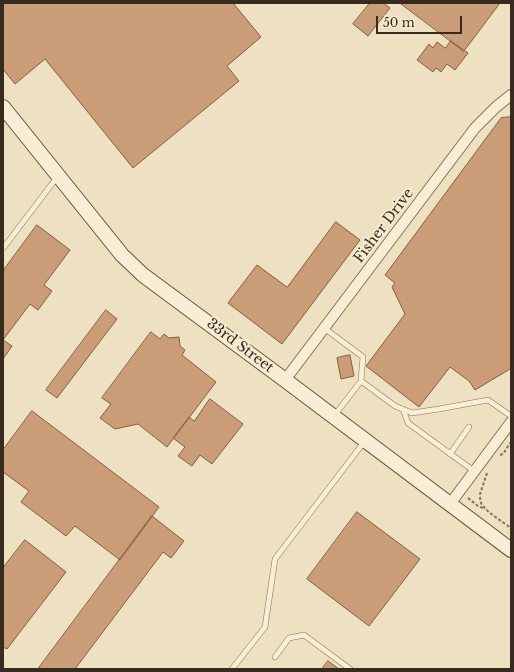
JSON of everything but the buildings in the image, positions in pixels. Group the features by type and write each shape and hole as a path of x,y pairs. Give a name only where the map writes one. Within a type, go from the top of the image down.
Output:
{"street":[{"name":"Fisher Drive","path":"285,380 476,128 496,107 511,96"},
{"name":"33rd Street","path":"3,107 122,254 143,275 511,550"},
{"path":"450,504 511,422"}],"lane":[{"path":"4,247 59,176"},
{"path":"324,328 363,357 362,381 333,416"},
{"path":"362,381 395,406 412,412 439,409 488,400 511,416"},
{"path":"403,409 408,423 474,471"},
{"path":"450,454 470,427"},
{"path":"232,669 265,627 275,559 365,440"},
{"path":"275,657 289,638 304,635 350,669"}],"path":[{"path":"497,457 503,454 511,442"},
{"path":"486,509 480,497 488,470"},
{"path":"459,491 478,506 486,509 511,528"}]}
